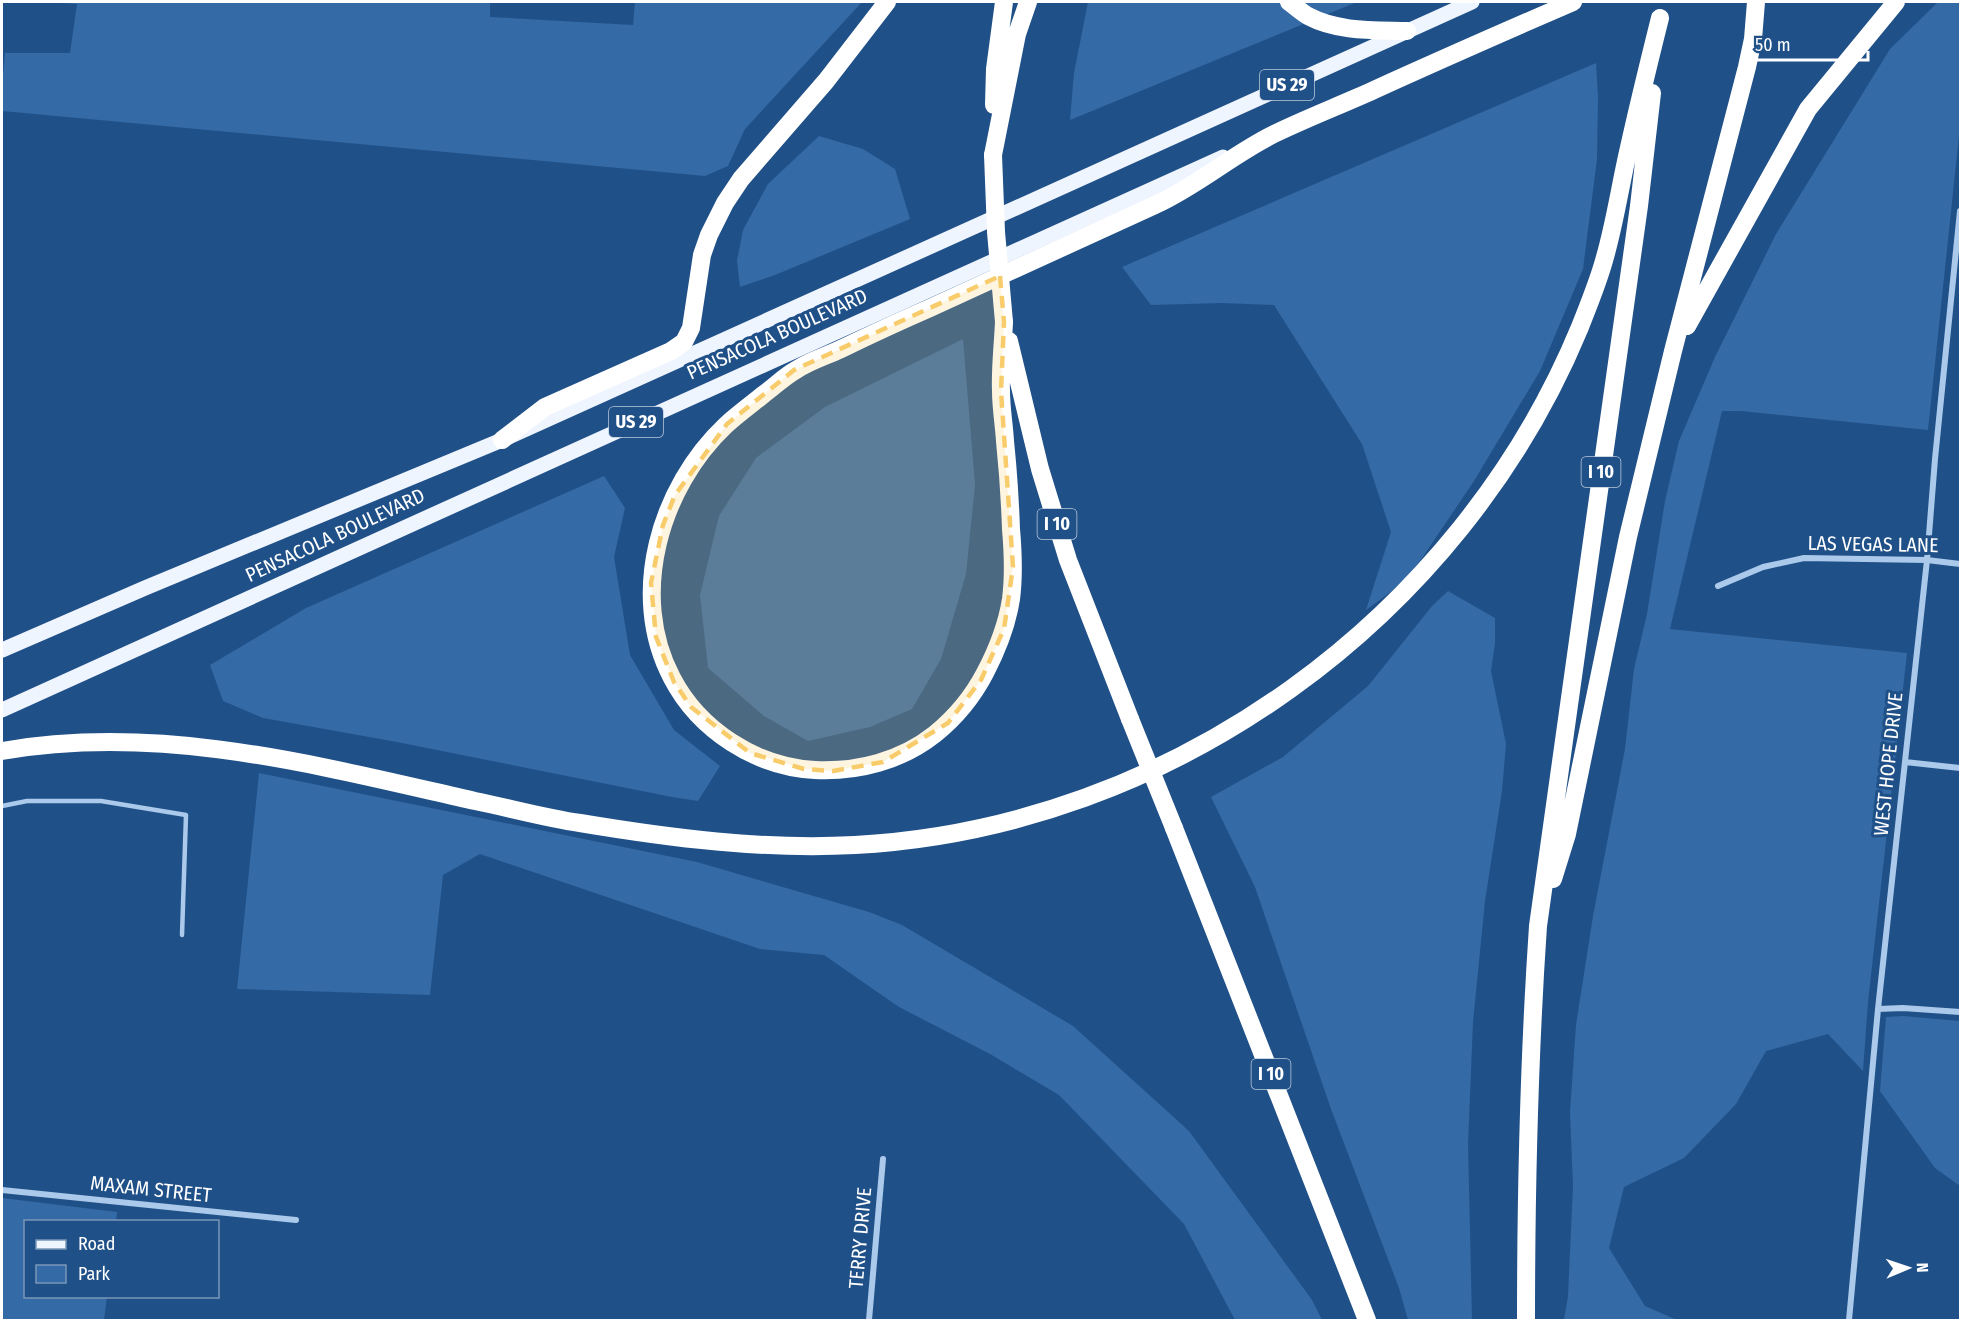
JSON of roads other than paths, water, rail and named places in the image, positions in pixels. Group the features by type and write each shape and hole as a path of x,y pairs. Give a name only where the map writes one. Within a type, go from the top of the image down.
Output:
{"highway":[{"path":"502,440 544,407 671,351 684,342 690,328 702,255 725,203 741,179 825,81 887,2"},
{"name":"I 10","path":"1004,2 995,69 993,155 996,232 1004,322 1040,469 1065,549 1130,719 1367,1320"},
{"path":"1289,2 1307,15 1328,24 1356,29 1407,31"},
{"name":"PENSACOLA BOULEVARD","path":"1271,136 1573,2"},
{"path":"1538,927 1567,834 1628,537 1673,351 1747,67 1753,39 1756,2"},
{"path":"1673,351 1808,109 1896,2"},
{"path":"993,155 1017,34 1029,4"},
{"path":"2,751 88,743 148,743 207,747 292,760 576,823 706,841 797,847 896,842 992,825 1056,808 1132,779 1193,750 1259,712 1318,670 1374,622 1425,571 1472,515 1513,455 1549,393 1580,327 1605,260 1660,10"},
{"name":"I 10","path":"1526,1320 1526,1212 1538,927 1639,206 1660,10"},
{"path":"1004,322 1001,391 1009,477 1013,567 1011,599 1004,629 994,655 966,703 948,723 928,739 906,752 875,764 833,771 804,769 775,763 730,742 709,726 691,707 674,682 662,658 651,611 654,557 663,525 675,495 689,470 709,443 727,424 794,370 1165,200 1271,136"}],"main road":[{"name":"PENSACOLA BOULEVARD","path":"2,650 502,440 1472,2"},
{"name":"PENSACOLA BOULEVARD","path":"2,710 1271,136"}],"street":[{"name":"WEST HOPE DRIVE","path":"1849,1320 1878,1009 1927,560 1960,212"},
{"path":"1953,283 1960,284"},
{"name":"LAS VEGAS LANE","path":"1718,586 1763,567 1804,558 1927,560 1960,564"},
{"path":"1905,762 1960,768"},
{"path":"1878,1009 1904,1008 1960,1012"},
{"name":"TERRY DRIVE","path":"869,1320 883,1159"},
{"name":"MAXAM STREET","path":"2,1190 297,1220"}],"lane":[{"path":"2,806 27,801 101,801 186,815 182,934"}]}
